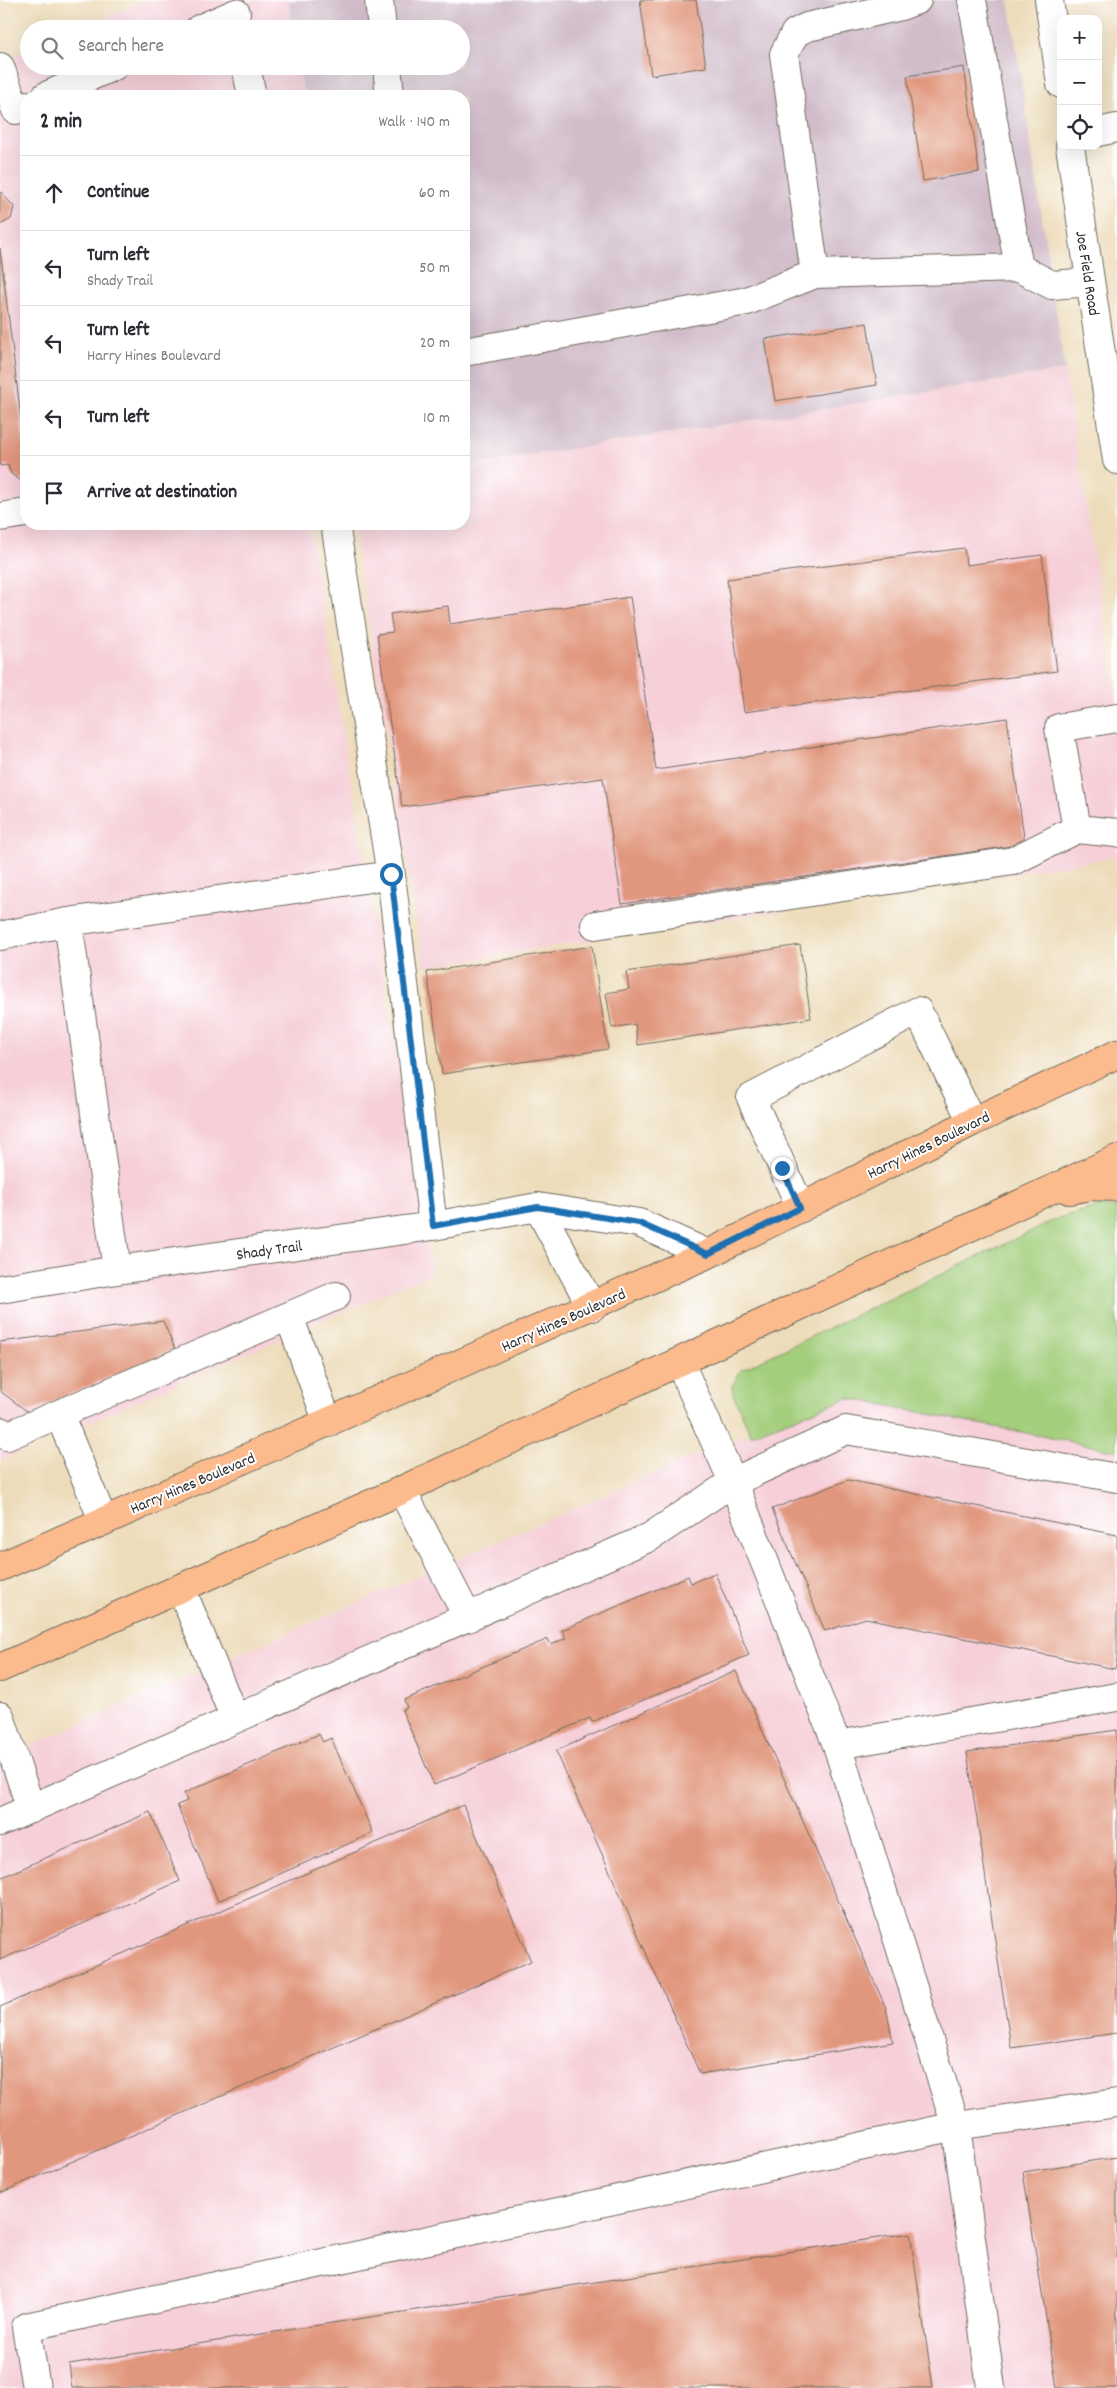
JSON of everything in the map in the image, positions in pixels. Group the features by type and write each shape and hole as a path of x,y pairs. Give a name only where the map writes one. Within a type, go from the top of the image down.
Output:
{"main road":[{"name":"Harry Hines Boulevard","path":"0,1567 103,1520 592,1307 708,1254 972,1122 1117,1054"},
{"path":"0,1668 402,1490 680,1363 1117,1159"},
{"path":"1040,1196 1090,1186 1117,1187"}],"street":[{"path":"379,0 381,20"},
{"path":"815,274 784,54 795,33 807,27 901,6 917,0"},
{"path":"972,0 1018,268"},
{"path":"1049,0 1058,60"},
{"path":"221,20 236,14"},
{"path":"0,67 14,110"},
{"path":"60,90 94,75"},
{"path":"248,75 251,90"},
{"path":"388,75 389,90"},
{"path":"1102,131 1117,128"},
{"name":"Joe Field Road","path":"1071,150 1117,460"},
{"path":"470,351 747,301 815,274 1018,268 1052,285 1090,282"},
{"path":"0,517 20,514"},
{"path":"336,530 391,874 433,1226"},
{"path":"1077,829 1060,728 1117,718"},
{"path":"595,924 1013,861 1077,829 1117,833"},
{"path":"0,936 68,922 391,874"},
{"path":"68,922 117,1270"},
{"path":"800,1208 751,1098 918,1011 972,1122"},
{"path":"538,1207 592,1307"},
{"name":"Shady Trail","path":"0,1289 117,1270 433,1226 538,1207 639,1223 708,1254"},
{"path":"0,1431 7,1436 336,1296"},
{"path":"289,1316 328,1423"},
{"path":"680,1363 733,1482 837,1745 956,2126 991,2388"},
{"path":"59,1414 103,1520"},
{"path":"0,1822 650,1537 733,1482 846,1430 1117,1478"},
{"path":"402,1490 468,1618"},
{"path":"181,1588 235,1719"},
{"path":"837,1745 1117,1697"},
{"path":"0,1716 31,1809"},
{"path":"36,2388 26,2327 956,2126 1117,2103"}],"shaded area":[{"path":"147,0 288,0 291,20 99,20"},
{"path":"288,0 1009,0 1065,370 470,465 470,90 303,90 300,75 470,75 470,20 291,20"},
{"path":"20,53 20,75 300,75 303,90 20,90 20,530 310,530 432,1273 0,1461 0,61"},
{"path":"1065,370 1117,700 1117,857 424,967 354,530 470,530 470,465"},
{"path":"848,1398 1117,1451 1117,2388 0,2388 0,1759 689,1458"}],"green space":[{"path":"1103,1205 1117,1208 1117,1451 848,1398 751,1435 733,1394 732,1386 741,1370 1061,1217"}],"building":[{"path":"640,0 696,0 706,67 651,75"},
{"path":"964,67 979,172 923,181 907,76"},
{"path":"0,191 14,207 11,219 0,225"},
{"path":"0,248 20,410 20,480 11,474 8,465 0,466"},
{"path":"867,323 877,385 775,401 765,339"},
{"path":"964,548 966,565 1042,555 1057,671 744,712 727,579"},
{"path":"630,597 656,770 1007,718 1025,844 622,904 603,778 402,807 377,634 393,632 390,614 448,606 450,624"},
{"path":"800,945 811,1018 638,1045 635,1024 612,1028 606,993 629,989 626,972"},
{"path":"592,946 608,1049 442,1074 427,972"},
{"path":"163,1321 175,1349 28,1412 0,1391 0,1342"},
{"path":"848,1480 1117,1535 1117,1658 1115,1669 866,1618 825,1631 772,1509"},
{"path":"715,1573 749,1655 592,1722 590,1718 434,1785 402,1710 407,1708 404,1700 548,1639 551,1645 566,1638 562,1630 688,1576 691,1583"},
{"path":"736,1671 886,2008 893,2042 700,2074 556,1751"},
{"path":"1117,1730 1117,2033 1011,2048 967,1752"},
{"path":"319,1734 323,1742 331,1738 373,1833 218,1901 177,1805 187,1801 184,1793"},
{"path":"463,1805 531,1961 0,2193 0,2007"},
{"path":"150,1812 180,1881 0,1960 0,1878"},
{"path":"1117,2157 1117,2388 1057,2388 1023,2172"},
{"path":"910,2233 933,2388 72,2388 69,2364"}],"route":[{"path":"391,874 433,1226 538,1207 639,1223 708,1254 800,1208 782,1168"}]}
